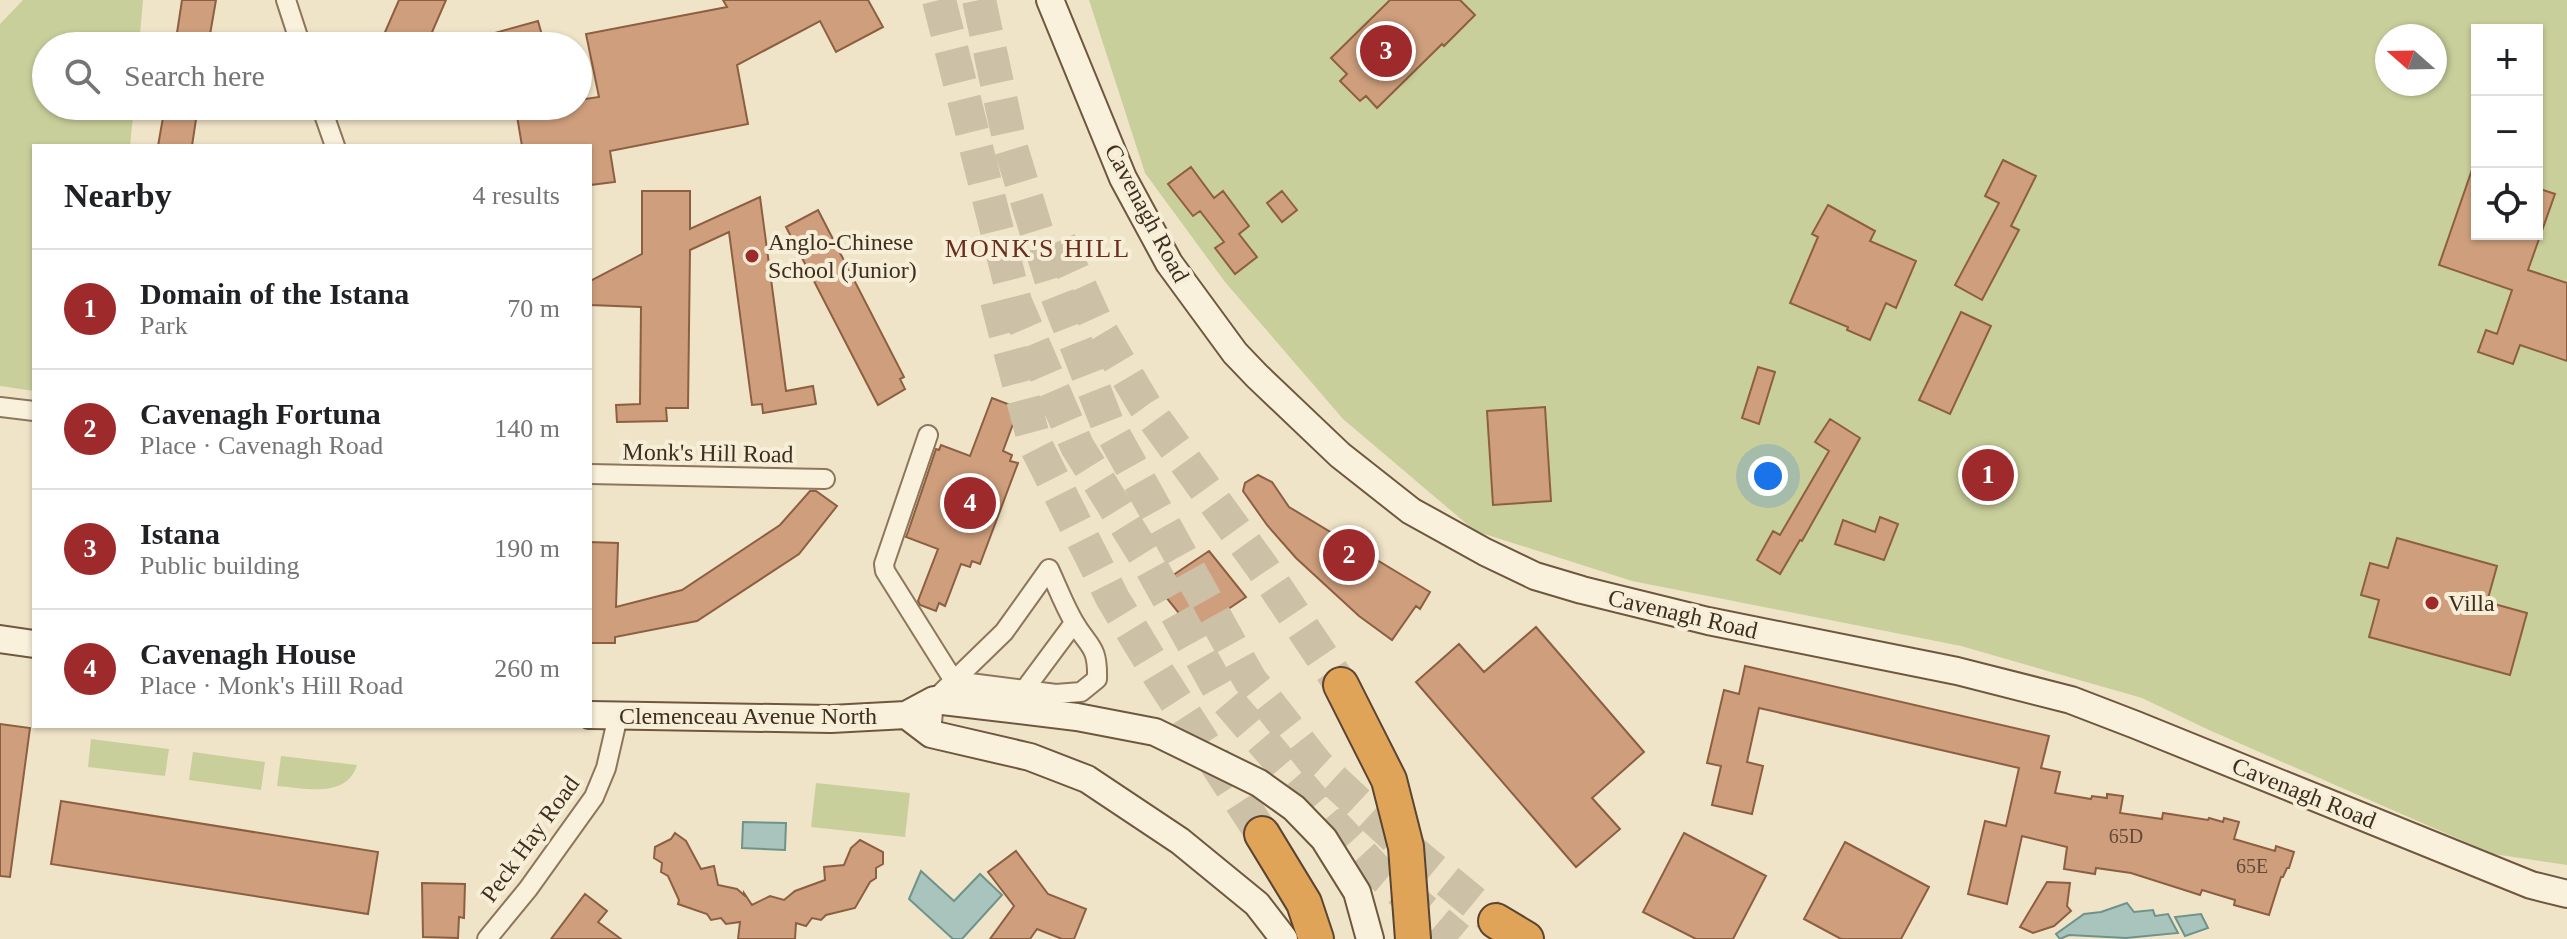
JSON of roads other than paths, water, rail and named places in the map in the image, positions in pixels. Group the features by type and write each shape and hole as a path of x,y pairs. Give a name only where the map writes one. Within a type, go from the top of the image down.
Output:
{"highway":[{"path":"1341,685 1389,780 1406,847 1413,939"},
{"path":"1262,834 1304,903 1316,939"},
{"path":"1496,921 1526,939"}],"street":[{"path":"286,0 296,32"},
{"name":"Cavenagh Road","path":"1050,0 1123,178 1169,263 1235,353 1257,376 1340,455 1411,511 1535,576 1582,590 1708,621 1957,671 2071,700 2531,885 2567,894"},
{"path":"326,120 334,144"},
{"path":"0,407 32,411"},
{"path":"928,435 884,564 885,571 954,681"},
{"name":"Monk's Hill Road","path":"592,474 825,479"},
{"path":"931,734 934,700 1004,632 1049,569 1074,623 1094,647 1098,661 1097,679 1081,692 1056,694 954,681"},
{"path":"1025,689 1074,623"},
{"path":"0,639 32,644"},
{"path":"934,700 1077,717 1155,732 1259,783 1294,808 1324,839 1357,892 1370,939"},
{"name":"Clemenceau Avenue North","path":"592,715 831,719 906,715 934,700"},
{"name":"Clemenceau Avenue North","path":"906,715 931,734 1030,757 1087,779 1180,841 1257,904 1284,939"},
{"name":"Peck Hay Road","path":"487,939 528,889 594,797 606,768 618,716"}],"water":[{"path":"743,822 786,823 785,850 742,848"},
{"path":"921,871 954,901 980,874 1002,895 962,939 953,939 909,899"},
{"path":"2127,903 2134,912 2153,910 2155,916 2168,914 2178,933 2126,938 2069,935 2060,939 2056,934 2084,914"},
{"path":"2201,914 2208,928 2185,936 2175,917"}],"tunnel":[{"path":"939,0 1015,302 1077,446 1144,554 1221,693 1377,871 1458,939"},
{"path":"979,0 1011,148 1052,282 1107,423 1250,680 1317,765 1399,841 1496,921"},
{"path":"1059,241 1098,327 1145,406 1262,567 1341,685"},
{"path":"997,301 1035,444 1113,599 1262,834"}],"place":[{"name":"Istana","path":"1386,51"},
{"name":"Anglo-Chinese School (Junior)","path":"752,256"},
{"name":"Domain of the Istana","path":"1988,475"},
{"name":"Cavenagh House","path":"970,503"},
{"name":"Cavenagh Fortuna","path":"1349,555"},
{"name":"Villa","path":"2432,603"}],"district":[{"name":"MONK'S HILL","path":"1038,248"}]}
